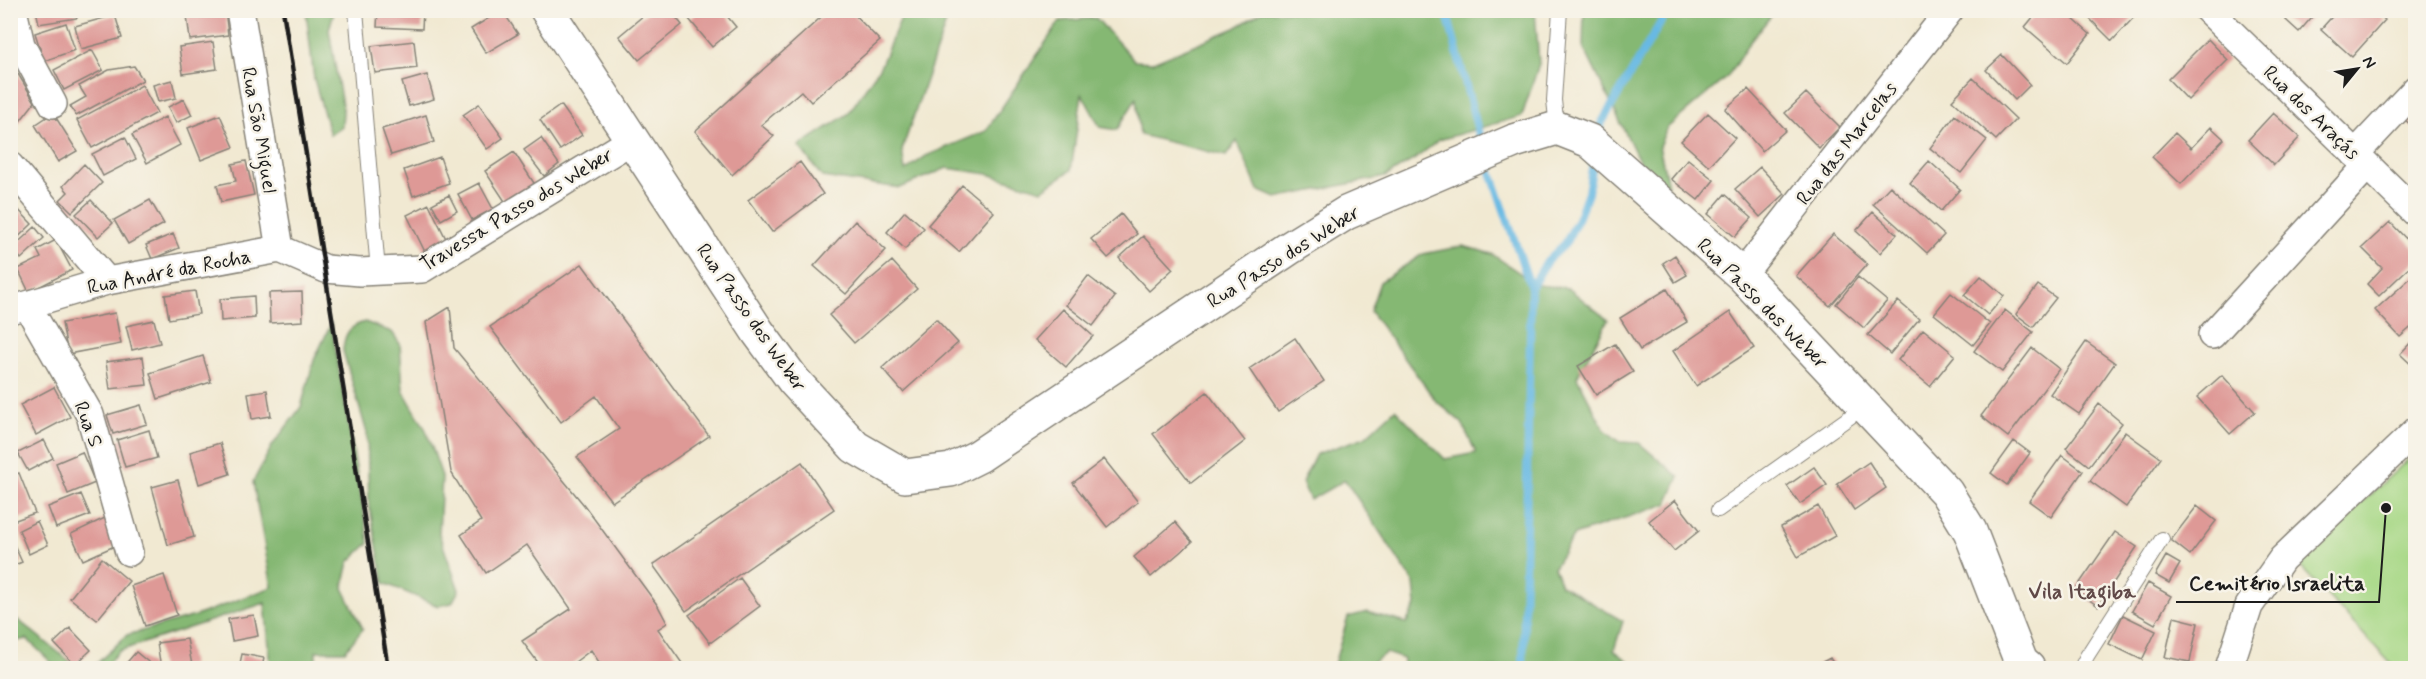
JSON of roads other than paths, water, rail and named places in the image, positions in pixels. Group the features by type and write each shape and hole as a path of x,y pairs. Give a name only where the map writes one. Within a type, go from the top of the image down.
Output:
{"street":[{"path":"13,10 21,45 53,104"},
{"name":"Rua São Miguel","path":"240,10 280,249"},
{"name":"Rua Passo dos Weber","path":"547,10 758,332 794,381 855,447 905,476 951,470 979,456 1288,249 1346,213 1514,141 1557,128 1590,141 1742,275 1946,492 1970,531 2021,662 2028,669"},
{"name":"Rua das Marcelas","path":"1742,275 1950,10"},
{"name":"Rua dos Araçás","path":"2208,10 2415,213"},
{"path":"2212,335 2361,160 2415,89"},
{"name":"Travessa Passo dos Weber","path":"280,249 326,269 360,272 422,269 632,140"},
{"path":"10,166 107,281"},
{"name":"Rua André da Rocha","path":"19,307 107,281 280,249"},
{"name":"Rua S","path":"19,307 90,415 129,552"},
{"path":"2229,669 2249,606 2282,559 2415,431"}],"lane":[{"path":"356,10 378,271"},
{"path":"1557,128 1554,100 1560,10"},
{"path":"1718,510 1864,407"},
{"path":"2081,669 2162,539"}],"waterway":[{"path":"1446,10 1482,146"},
{"path":"1598,138 1601,124 1668,10"},
{"path":"1531,288 1547,261 1565,244 1578,219 1588,192 1594,157"},
{"path":"1486,158 1531,288 1523,668"}],"railway":[{"path":"283,10 388,668"}],"place":[{"name":"Cemitério Israelita","path":"2386,508"}],"district":[{"name":"Vila Itagiba","path":"2082,591"}]}
